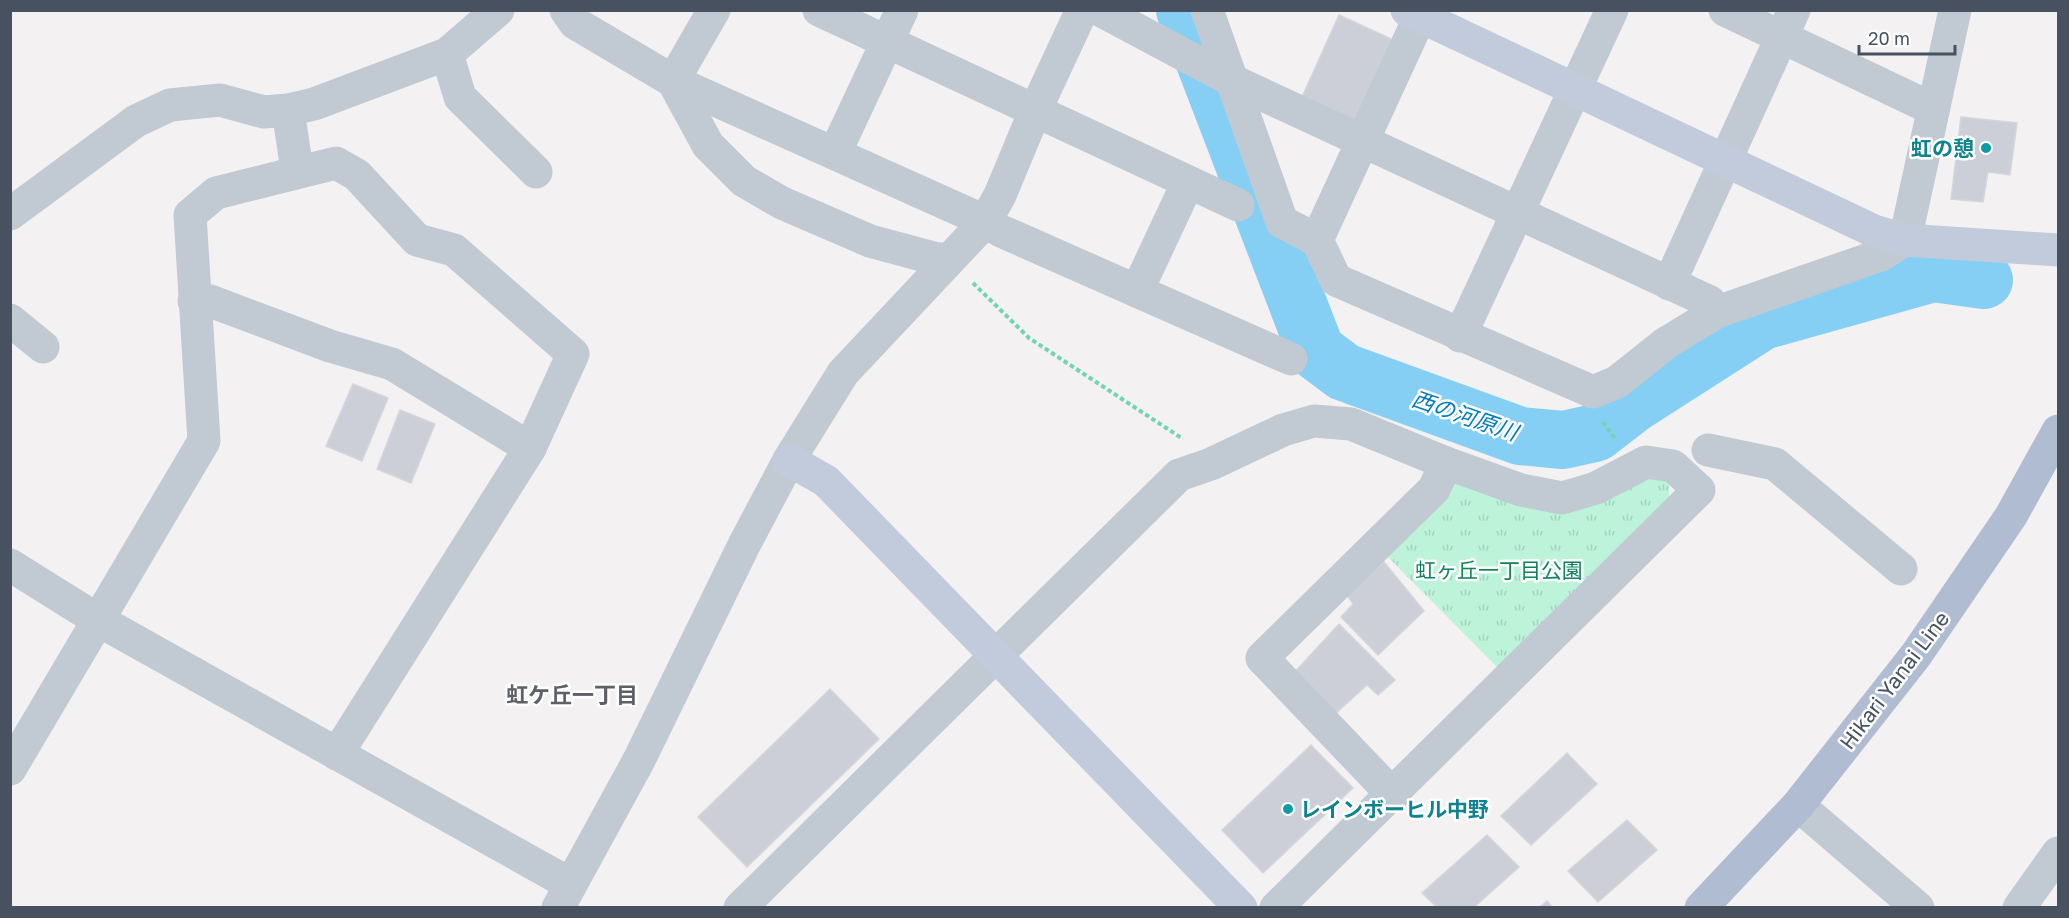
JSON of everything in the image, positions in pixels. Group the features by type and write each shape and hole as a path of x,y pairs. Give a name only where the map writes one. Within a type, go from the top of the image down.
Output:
{"main road":[{"name":"Hikari Yanai Line","path":"1701,908 1798,805 1916,655 2011,516 2058,431"}],"street":[{"path":"10,214 136,121 170,105 220,100 264,112 288,110 314,104 447,54 498,10"},
{"path":"566,10 575,23 674,81 1001,231 1291,359"},
{"path":"674,81 714,10"},
{"path":"819,10 1238,205"},
{"path":"834,153 902,10"},
{"path":"10,565 98,620 337,754 564,896 639,760 789,460 843,373 985,222 1000,195 1035,111 1082,10"},
{"path":"1101,10 1232,80 1710,302 1717,312"},
{"path":"1207,10 1282,222 1317,240 1336,280 1593,392 1617,382 1666,344 1717,312 1881,255 1905,240 1955,10"},
{"path":"1460,336 1519,214 1612,10"},
{"path":"1725,10 1788,24 1933,109"},
{"path":"1317,240 1363,142 1417,13 1874,231 1905,240 2058,250"},
{"path":"1669,284 1788,24"},
{"path":"447,54 460,97 536,172"},
{"path":"674,81 708,145 744,181 782,203 870,241 949,260"},
{"path":"288,110 297,170"},
{"path":"10,769 204,441 190,215 216,193 297,170 336,163 357,175 417,240 454,250 573,354 530,448 337,754"},
{"path":"1137,291 1188,182"},
{"path":"194,301 210,301 330,346 392,364 530,448"},
{"path":"10,320 43,347"},
{"path":"740,908 995,653 1179,475 1211,464 1283,430 1314,421 1351,424 1446,463 1521,490 1562,498 1596,488 1646,462 1673,466 1699,490 1393,795 1276,908"},
{"path":"1708,450 1775,464 1901,569"},
{"path":"789,460 826,481 1241,908"},
{"path":"1393,795 1262,658 1434,489 1446,463"},
{"path":"1798,805 1918,908"},
{"path":"2019,908 2058,853"}],"green space":[{"name":"虹ヶ丘一丁目公園","path":"1656,472 1669,483 1669,503 1498,668 1385,554 1456,482 1528,505"}],"building":[{"path":"1339,15 1396,41 1359,122 1302,97"},
{"name":"虹の憩","path":"1961,117 2017,123 2010,175 1988,172 1983,202 1951,199"},
{"path":"353,384 388,398 362,461 326,446"},
{"path":"400,410 435,424 411,483 377,469"},
{"path":"1384,562 1424,611 1378,655 1341,617 1353,604 1347,595"},
{"path":"1339,624 1395,680 1378,695 1367,685 1335,714 1293,674"},
{"path":"830,689 879,739 747,867 698,817"},
{"name":"レインボーヒル中野","path":"1311,745 1353,788 1263,873 1222,830"},
{"path":"1567,753 1597,784 1531,845 1501,816"},
{"path":"1627,820 1657,850 1598,902 1568,871"},
{"path":"1487,835 1519,867 1473,908 1438,908 1422,893"},
{"path":"1547,901 1553,908 1539,908"}],"waterway":[{"name":"西の河原川","path":"1185,10 1316,351 1344,372 1520,436 1563,440 1595,433 1634,403 1762,321 1933,273 1984,280"}],"place":[{"name":"虹の憩","path":"1986,148"},
{"name":"レインボーヒル中野","path":"1288,809"}],"district":[{"name":"虹ケ丘一丁目","path":"572,694"}]}
